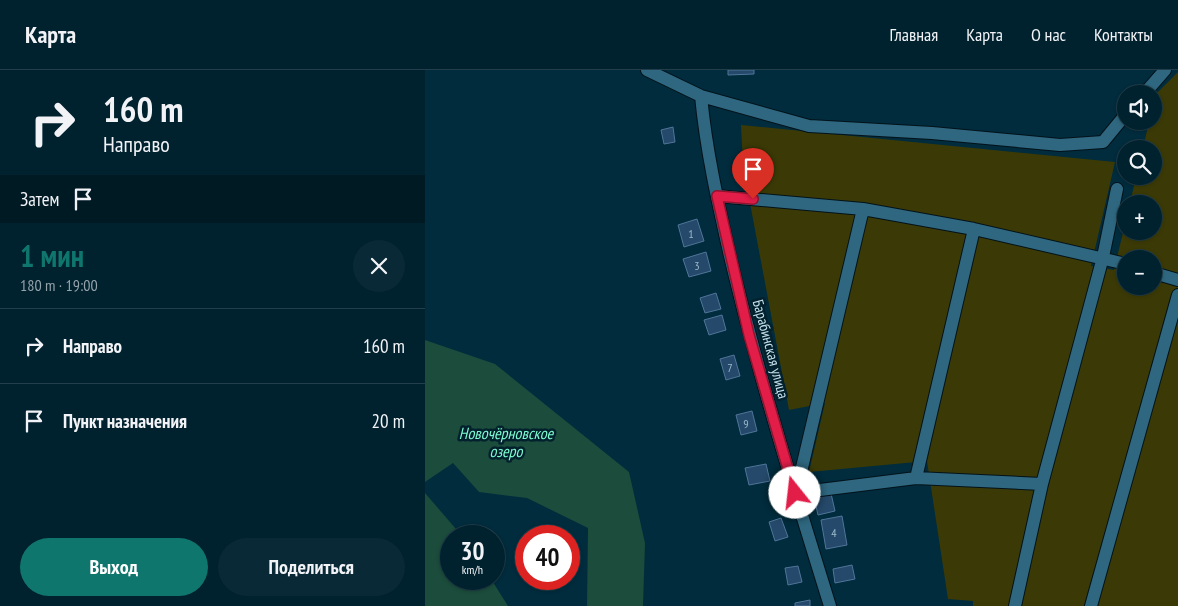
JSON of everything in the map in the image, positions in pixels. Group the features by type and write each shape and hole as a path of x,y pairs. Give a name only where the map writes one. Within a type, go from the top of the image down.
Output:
{"street":[{"path":"647,70 701,96 809,126 931,133 1060,145 1103,142 1117,125"},
{"path":"1152,85 1165,70"},
{"name":"Барабинская улица","path":"701,96 705,134 717,196 749,335 829,606"},
{"path":"1015,606 1042,484 1103,257 1117,189"},
{"path":"717,196 863,209 974,230 1117,261"},
{"path":"863,209 795,493 916,478 1042,484"},
{"path":"916,478 974,230"},
{"path":"1162,275 1178,280"},
{"path":"1091,606 1178,294"}],"shaded area":[{"path":"1178,72 1178,606 973,606 973,601 948,599 927,461 809,472 825,403 789,410 743,166 741,125 1115,162 1091,266 1114,270 1117,258 1117,295 1162,295 1162,250 1119,250 1121,240 1162,240 1162,195 1132,195 1134,185 1162,185 1162,140 1145,140 1147,130 1162,130 1162,88"}],"water":[{"name":"Новочёрновское озеро","path":"425,340 495,364 629,472 645,543 643,606 587,606 588,528 527,498 479,492 453,463 425,482"},
{"path":"425,493 453,525 440,525 440,590 498,590 508,606 425,606"}],"building":[{"path":"728,70 754,70 754,74 728,75"},
{"path":"673,127 675,142 664,144 661,130"},
{"path":"697,219 704,241 684,247 678,225"},
{"path":"706,252 711,271 689,277 683,259"},
{"path":"716,293 721,309 705,313 700,298"},
{"path":"722,315 726,330 709,335 704,320"},
{"path":"734,355 740,376 726,380 720,359"},
{"path":"752,411 757,431 741,435 736,415"},
{"path":"766,464 770,481 749,485 745,468"},
{"path":"830,489 835,511 818,515 813,493"},
{"path":"842,516 847,545 826,549 821,520"},
{"path":"781,518 788,537 775,541 769,522"},
{"path":"852,565 855,579 835,583 833,569"},
{"path":"798,566 802,582 788,585 785,568"},
{"path":"810,600 810,606 795,606 795,603"}],"route":[{"path":"753,199 717,196 749,335 795,493"}]}
